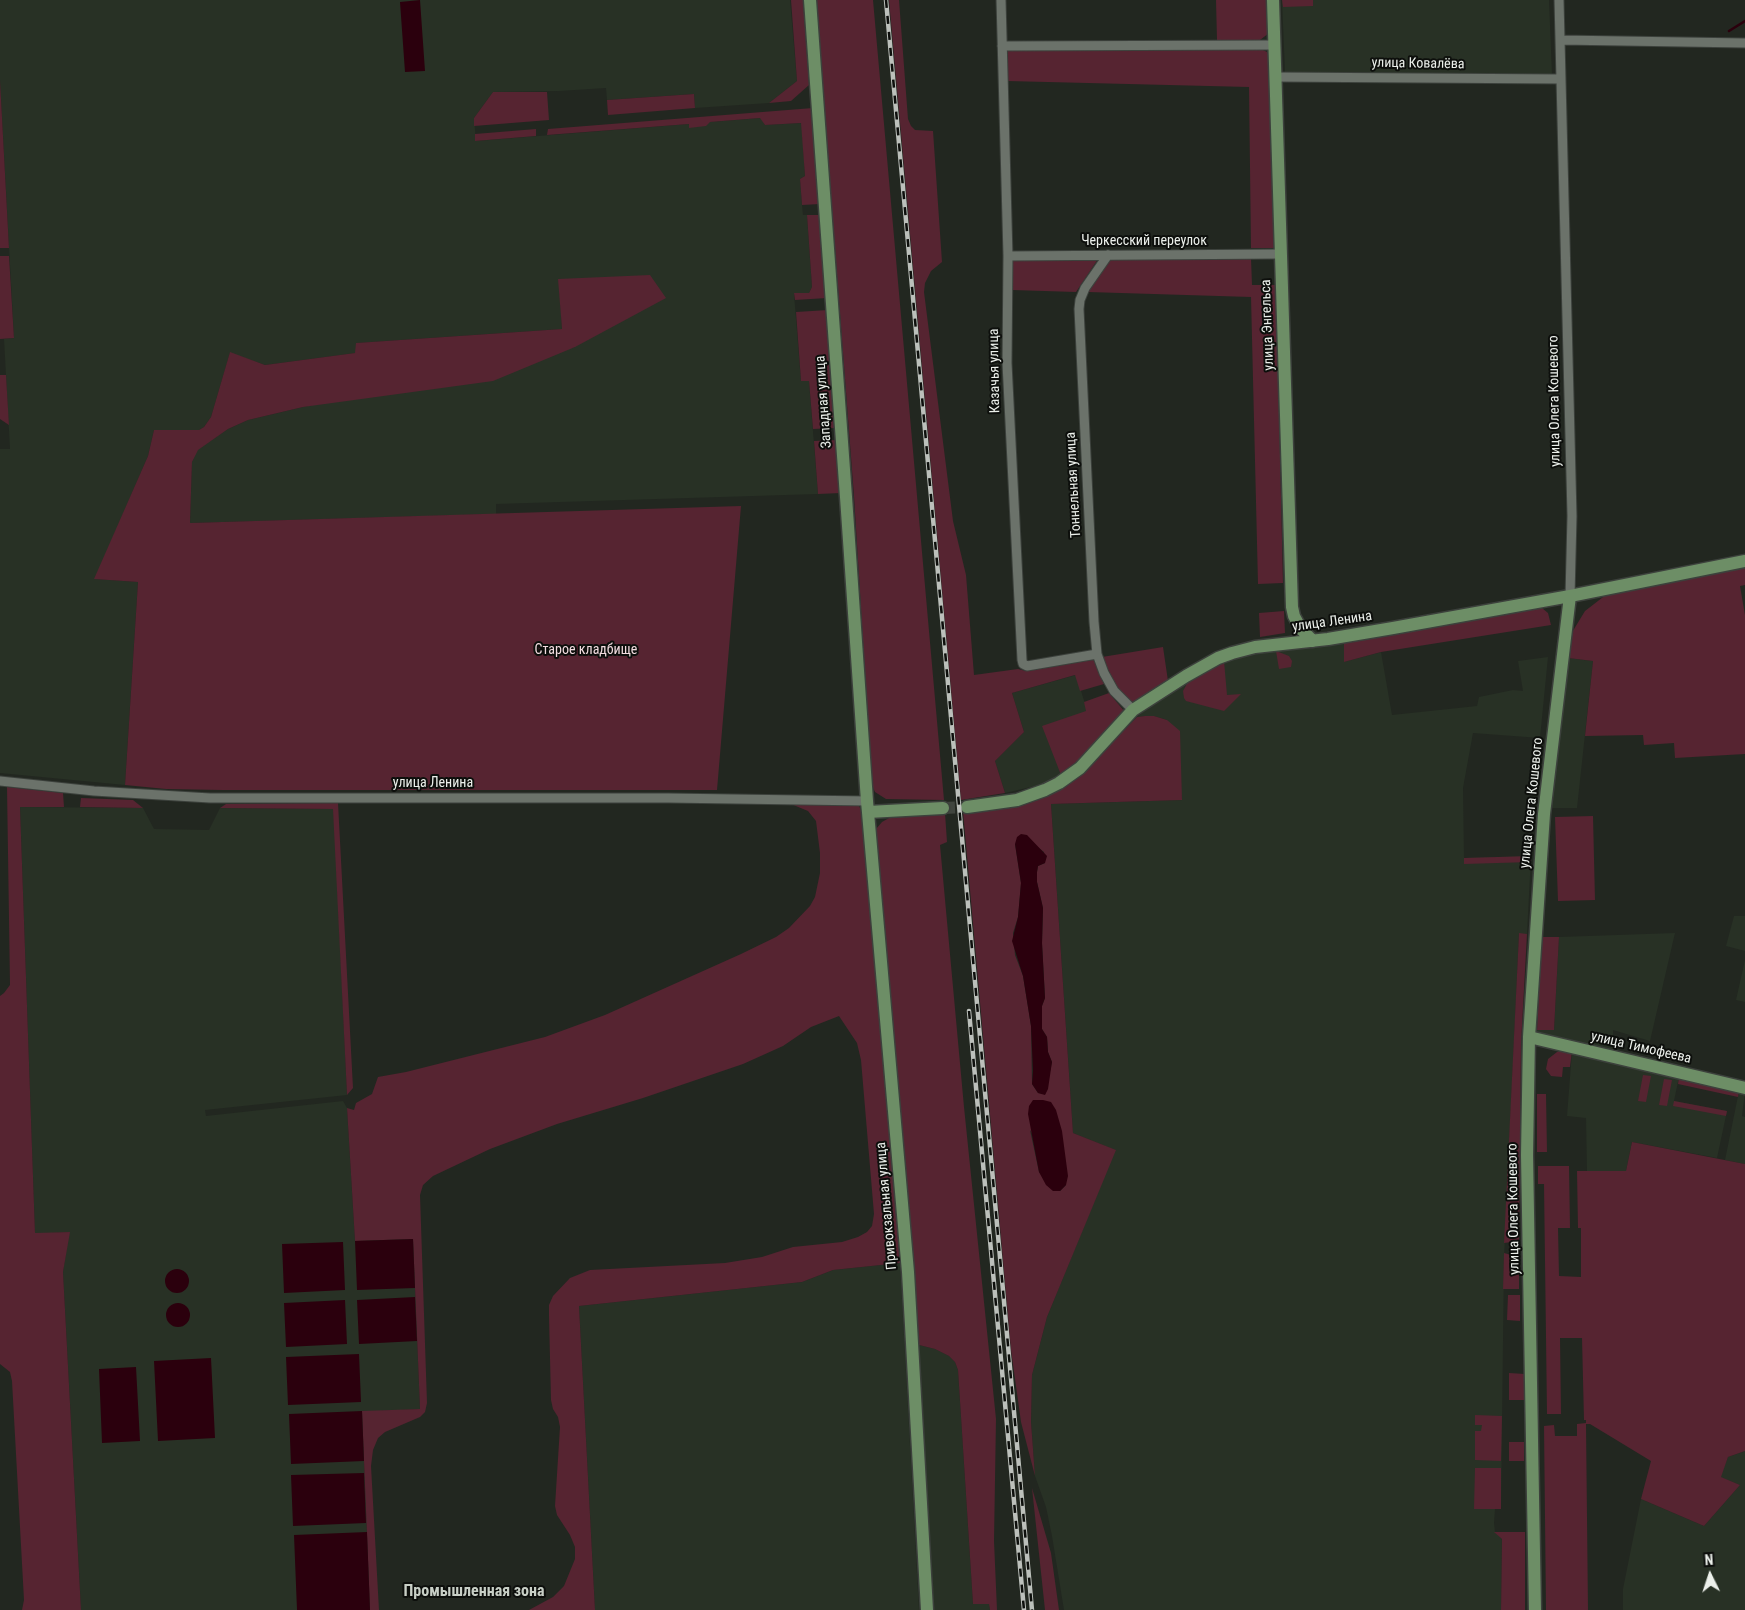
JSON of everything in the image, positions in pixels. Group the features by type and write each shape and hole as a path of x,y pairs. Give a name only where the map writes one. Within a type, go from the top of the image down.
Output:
{"street":[{"name":"Западная улица","path":"810,0 867,807"},
{"name":"Казачья улица","path":"1001,0 1008,256 1007,363 1022,660 1023,664 1027,666 1098,654"},
{"name":"улица Энгельса","path":"1273,0 1292,607 1300,629 1313,641"},
{"name":"улица Олега Кошевого","path":"1535,1610 1528,1160 1529,1037 1544,814 1570,596 1572,516 1560,0"},
{"path":"1561,40 1745,43"},
{"path":"1002,46 1274,45"},
{"name":"улица Ковалёва","path":"1275,76 1561,79"},
{"name":"Черкесский переулок","path":"1008,256 1280,254"},
{"name":"Тоннельная улица","path":"1108,255 1086,288 1080,300 1079,309 1094,622 1098,654 1104,673 1114,691 1133,710"},
{"name":"улица Ленина","path":"967,807 1017,800 1059,783 1080,768 1133,710 1218,658 1256,647 1313,641 1384,630 1570,596 1745,561"},
{"name":"улица Ленина","path":"0,780 94,791 210,798 668,798 867,807 943,808"},
{"name":"Привокзальная улица","path":"867,807 908,1272 927,1610"},
{"name":"улица Тимофеева","path":"1529,1037 1745,1088"}],"shaded area":[{"path":"0,0 790,0 797,81 769,103 695,108 694,94 607,100 606,88 493,92 474,118 476,141 689,124 689,127 710,122 761,118 765,125 802,123 805,176 800,179 803,215 807,215 812,287 809,293 794,294 801,381 809,381 818,494 496,504 496,514 190,523 192,462 197,450 228,429 248,420 303,407 575,347 559,279 562,329 357,343 356,353 265,365 230,353 211,417 204,427 199,430 154,430 148,456 95,579 138,582 125,785 0,773 0,449 10,449 4,339 14,338 0,81"},
{"path":"420,0 425,71 405,72 400,2"},
{"path":"1282,0 1549,0 1552,75 1285,72"},
{"path":"1344,640 1344,662 1381,652 1392,715 1477,706 1479,697 1513,690 1523,691 1518,661 1548,657 1540,738 1473,733 1463,788 1464,858 1531,856 1527,934 1519,934 1504,1258 1501,1509 1495,1509 1494,1523 1495,1532 1502,1539 1501,1610 1064,1610 1046,1507 1035,1476 1031,1422 1032,1375 1047,1317 1115,1150 1073,1133 1051,804 1182,800 1167,720 1154,716 1137,717 1154,703 1197,676 1237,656"},
{"path":"1568,658 1593,661 1577,808 1551,808"},
{"path":"1076,675 1087,710 1061,775 1044,784 1005,793 995,761 1024,732 1012,693"},
{"path":"20,807 143,808 154,829 209,830 220,808 334,809 347,1095 205,1110 206,1116 343,1101 347,1108 355,1241 413,1239 420,1409 362,1412 370,1610 81,1610 63,1272 69,1232 35,1234"},
{"path":"1021,834 1027,835 1047,856 1045,863 1038,866 1037,872 1037,882 1043,908 1042,943 1045,998 1042,1006 1042,1029 1047,1037 1048,1052 1052,1062 1048,1089 1045,1095 1038,1093 1032,1084 1031,1026 1023,976 1012,941 1018,917 1021,883 1015,844 1017,837"},
{"path":"1734,916 1745,916 1745,951 1726,946"},
{"path":"1675,933 1650,1041 1613,1030 1614,1051 1537,1034 1537,1030 1554,1029 1559,937"},
{"path":"1745,960 1745,1002 1736,1000"},
{"path":"1572,1051 1679,1077 1674,1101 1727,1111 1717,1158 1632,1142 1626,1171 1587,1171 1586,1118 1567,1116"},
{"path":"1739,1091 1745,1092 1742,1116 1745,1117 1745,1164 1725,1160"},
{"path":"1033,1100 1051,1102 1056,1110 1062,1131 1068,1176 1066,1185 1060,1191 1053,1191 1046,1185 1039,1172 1028,1114 1029,1106"},
{"path":"413,1239 415,1288 357,1290 355,1241"},
{"path":"343,1242 345,1290 284,1293 282,1244"},
{"path":"900,1263 919,1610 595,1610 579,1306 802,1282 833,1270"},
{"path":"177,1269 185,1273 189,1281 185,1289 177,1293 169,1289 165,1281 169,1273"},
{"path":"415,1297 417,1341 359,1344 357,1300"},
{"path":"345,1300 347,1344 286,1347 284,1303"},
{"path":"178,1303 186,1307 190,1315 186,1323 178,1327 170,1323 166,1315 170,1307"},
{"path":"919,1345 935,1349 949,1356 955,1362 958,1370 973,1604 989,1604 990,1610 934,1610"},
{"path":"359,1354 361,1402 288,1405 286,1357"},
{"path":"211,1358 215,1438 158,1441 154,1361"},
{"path":"136,1367 140,1441 102,1443 99,1369"},
{"path":"362,1411 364,1461 291,1464 289,1414"},
{"path":"1745,1451 1745,1610 1623,1610 1623,1589 1641,1499 1704,1526 1740,1485 1720,1477 1728,1457"},
{"path":"364,1473 366,1523 293,1526 291,1475"},
{"path":"367,1532 370,1610 297,1610 294,1535"}],"green space":[{"path":"791,0 803,0 809,85 791,101 769,103 797,81"},
{"path":"816,0 873,0 944,800 886,799 875,792 872,785 854,496"},
{"path":"889,0 899,0 908,119 915,130 933,131 942,262 931,271 925,283 924,292 953,521 966,575 974,675 1018,669 1026,671 1095,658 1104,684 1080,691 1075,675 1012,693 1024,732 995,761 1005,793 961,800"},
{"path":"1216,0 1268,0 1269,33 1260,40 1217,40"},
{"path":"1282,0 1313,0 1313,6 1283,7"},
{"path":"1006,50 1263,50 1267,52 1269,56 1275,248 1251,248 1249,87 1007,81"},
{"path":"0,80 9,248 0,248"},
{"path":"493,92 547,92 549,120 474,126 474,118"},
{"path":"694,94 695,108 608,115 607,100"},
{"path":"813,108 820,204 802,205 800,179 805,176 801,123 765,125 760,118 710,122 706,126 689,128 689,124 547,135 548,129"},
{"path":"536,129 536,136 475,141 475,134"},
{"path":"807,215 822,215 827,298 795,300 794,293 809,293 812,287"},
{"path":"0,256 9,256 14,338 0,339"},
{"path":"1251,258 1252,285 1276,285 1283,583 1258,584 1251,297 1088,292 1110,259"},
{"path":"1098,259 1076,292 1012,290 1012,260"},
{"name":"Старое кладбище","path":"650,275 666,298 575,347 493,381 303,407 248,420 228,429 198,450 192,462 190,523 741,506 717,790 222,790 166,789 125,785 138,582 94,579 148,456 154,430 199,430 204,427 211,417 230,352 265,365 355,353 356,343 562,329 558,279"},
{"path":"828,310 836,428 813,429 809,381 801,381 796,312"},
{"path":"0,375 6,375 9,425 0,419"},
{"path":"837,440 841,493 818,494 814,441"},
{"path":"1745,566 1745,585 1740,586 1745,615 1745,754 1675,758 1674,743 1644,745 1643,735 1585,736 1593,661 1568,658 1571,634 1585,611 1607,594"},
{"path":"1537,607 1542,608 1548,613 1551,625 1381,652 1344,662 1344,640"},
{"path":"1284,611 1285,633 1260,637 1259,613"},
{"path":"1163,647 1168,681 1133,705 1119,693 1102,657"},
{"path":"1276,651 1289,656 1292,661 1291,667 1279,669"},
{"path":"1224,661 1227,695 1241,694 1224,711 1186,701 1183,691 1189,680"},
{"path":"1109,693 1125,712 1081,760 1061,775 1042,726 1086,711 1084,702"},
{"path":"1154,716 1167,720 1180,731 1182,800 1051,804 1073,1133 1116,1150 1047,1317 1032,1375 1031,1422 1035,1476 1021,1422 1011,1350 963,811 1083,772 1137,717","holes":["1015,844 1036,846 1044,852 1045,863 1038,866 1037,872 1037,882 1043,908 1042,943 1045,998 1042,1006 1042,1029 1047,1037 1048,1052 1052,1062 1045,1094 1038,1093 1032,1084 1031,1026 1023,976 1015,955 1013,933 1018,917 1021,883","1030,1130 1066,1185 1060,1191 1054,1191 1039,1172"]},
{"path":"7,787 63,793 64,807 20,807 35,1233 70,1232 63,1272 81,1610 22,1610 24,1600 12,1381 10,1372 0,1364 0,996 10,985"},
{"path":"81,798 133,800 143,808 80,807"},
{"path":"338,803 353,1088 347,1095 333,809 220,808 226,804"},
{"path":"791,804 854,805 859,806 863,814 900,1263 833,1270 802,1282 579,1306 595,1610 529,1610 553,1597 564,1586 575,1559 575,1547 570,1535 557,1515 555,1506 560,1427 551,1400 549,1305 553,1296 570,1278 590,1270 725,1263 762,1257 793,1247 842,1242 867,1232 872,1226 874,1214 861,1060 857,1043 839,1016 811,1027 783,1046 743,1064 643,1098 557,1124 490,1149 433,1176 423,1185 420,1195 427,1403 425,1412 420,1417 385,1432 378,1438 373,1450 371,1466 379,1610 370,1610 362,1411 420,1409 413,1239 355,1241 347,1108 354,1110 356,1103 372,1094 378,1077 406,1072 545,1037 605,1015 776,937 789,928 810,906 815,897 820,873 820,853 816,821 808,811"},
{"path":"945,813 947,842 940,845 964,1107 996,1419 994,1541 997,1610 990,1610 989,1604 973,1604 958,1370 955,1362 949,1356 935,1349 919,1345 876,829 889,818"},
{"path":"1593,816 1595,900 1558,901 1555,817"},
{"path":"1531,856 1531,862 1464,864 1464,858"},
{"path":"1519,933 1527,934 1521,1044 1519,1241 1504,1243"},
{"path":"1542,937 1559,937 1554,1030 1537,1030"},
{"path":"1563,1049 1572,1051 1570,1067 1563,1067 1562,1077 1551,1076 1546,1069 1548,1059"},
{"path":"1643,1075 1651,1076 1646,1102 1638,1101"},
{"path":"1679,1077 1739,1091 1738,1097 1678,1084"},
{"path":"1664,1079 1672,1080 1667,1106 1659,1105"},
{"path":"1537,1094 1546,1094 1547,1152 1537,1152"},
{"path":"1674,1101 1727,1111 1726,1116 1673,1106"},
{"path":"1632,1142 1745,1164 1745,1451 1728,1457 1721,1477 1740,1485 1704,1526 1641,1499 1651,1461 1590,1424 1586,1424 1588,1610 1546,1610 1544,1426 1554,1425 1555,1436 1577,1436 1577,1424 1586,1423 1586,1420 1584,1420 1582,1338 1560,1338 1561,1414 1547,1414 1544,1184 1538,1184 1538,1166 1569,1166 1570,1228 1558,1228 1559,1276 1581,1277 1581,1228 1578,1228 1577,1171 1626,1171"},
{"path":"1504,1253 1519,1257 1519,1289 1503,1289"},
{"path":"1508,1295 1520,1295 1520,1321 1507,1320"},
{"path":"1509,1373 1525,1374 1525,1400 1509,1400"},
{"path":"1475,1415 1502,1416 1501,1461 1475,1460 1475,1431 1481,1431 1482,1425 1475,1425"},
{"path":"1509,1442 1524,1442 1524,1461 1509,1461"},
{"path":"1475,1468 1501,1468 1501,1509 1474,1509"},
{"path":"1032,1488 1051,1553 1059,1610 1045,1610"},
{"path":"1494,1532 1525,1532 1525,1610 1501,1610 1502,1539"}],"waterway":[{"path":"1729,31 1745,21"}],"tunnel":[{"path":"943,808 967,807"}],"railway":[{"path":"886,0 1032,1610"},
{"path":"969,1011 1024,1610"}],"district":[{"name":"Промышленная зона","path":"474,1592"}]}
